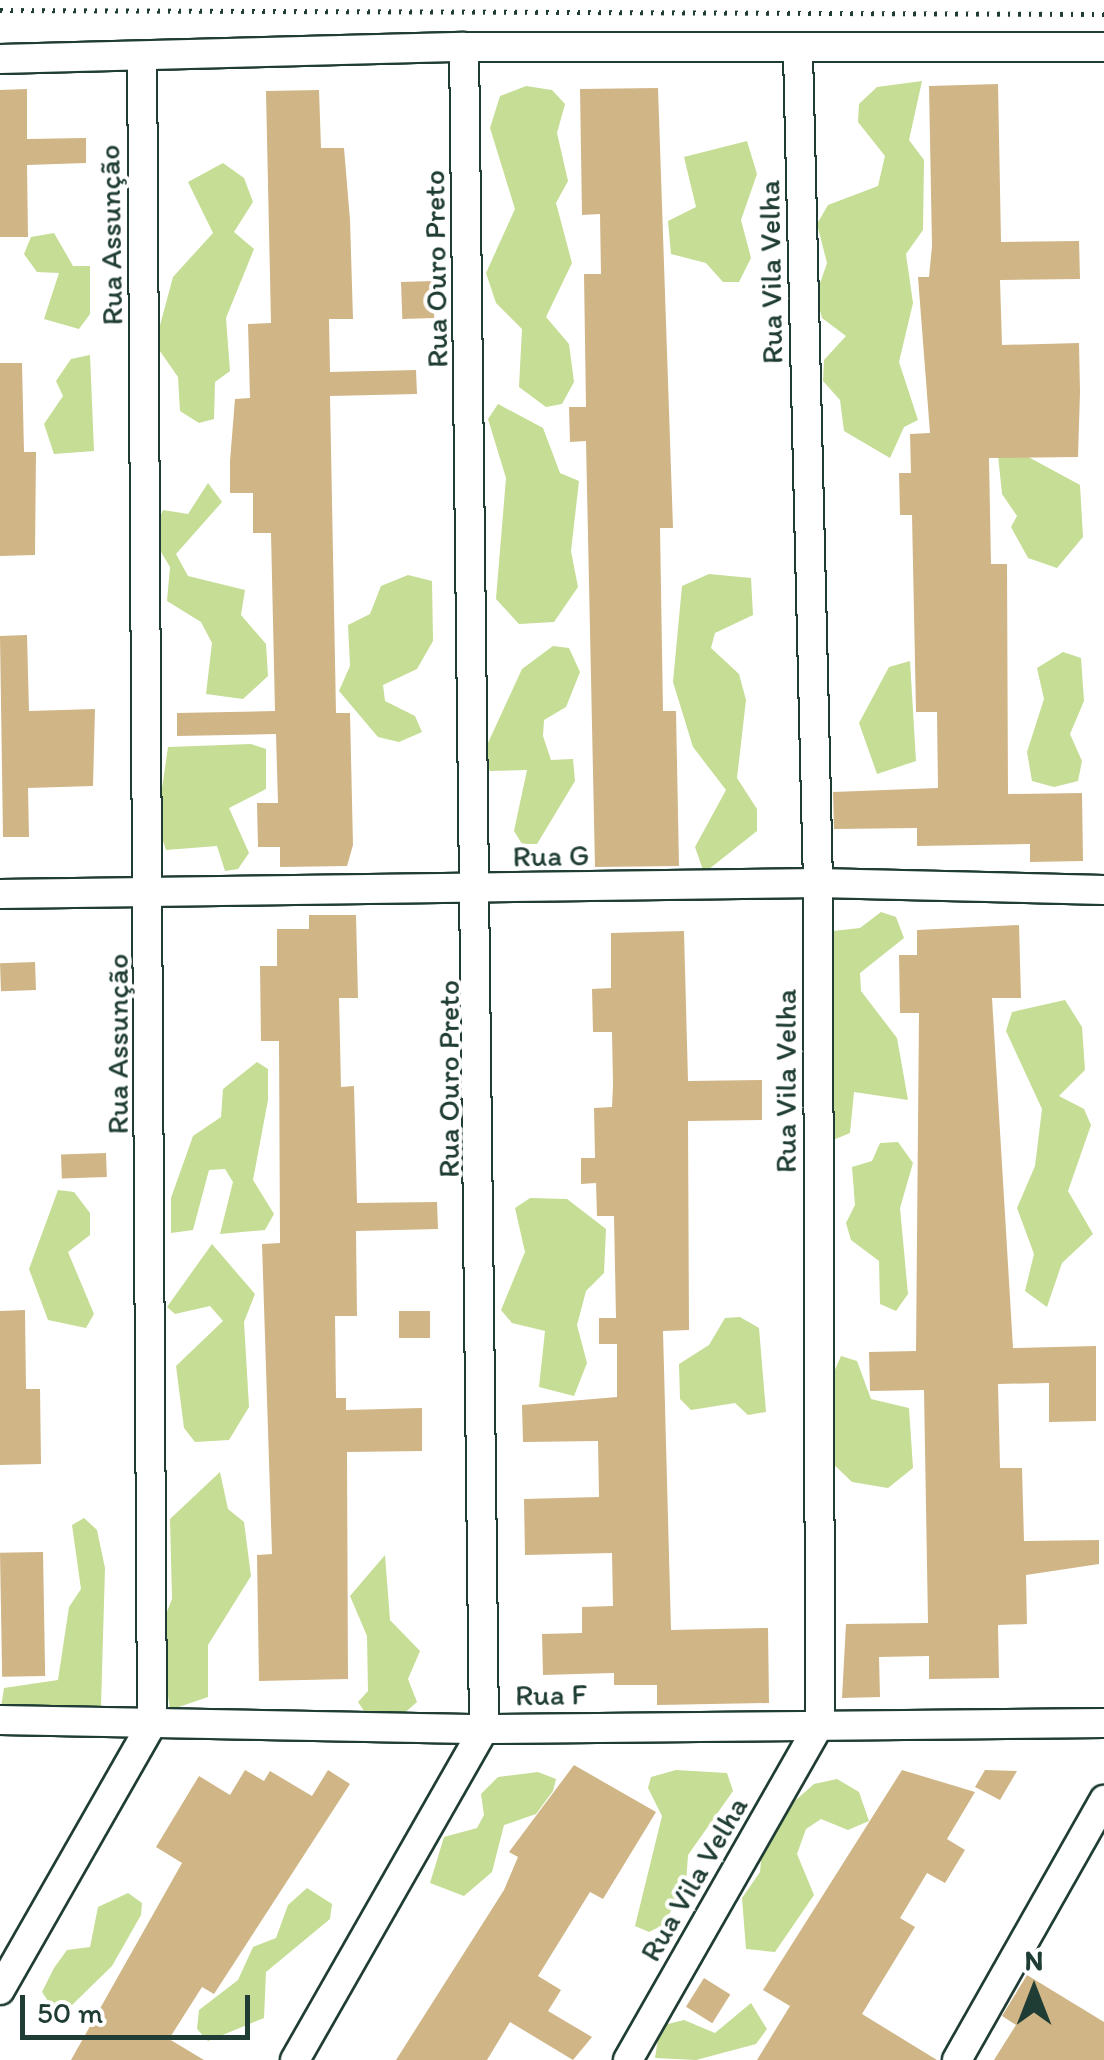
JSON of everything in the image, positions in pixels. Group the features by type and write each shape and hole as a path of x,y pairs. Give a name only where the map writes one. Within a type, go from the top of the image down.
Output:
{"street":[{"path":"0,59 464,47 798,51 1104,47"},
{"name":"Rua Ouro Preto","path":"295,2060 484,1728 481,890 464,47"},
{"name":"Rua Vila Velha","path":"628,2060 820,1722 818,883 798,51"},
{"name":"Rua Assunção","path":"0,1990 152,1722 142,58"},
{"name":"Rua G","path":"0,894 818,883 1104,890"},
{"name":"Rua F","path":"0,1720 484,1728 820,1722 1104,1724"},
{"path":"957,2060 1104,1800"}],"path":[{"path":"0,10 1104,14"}],"green space":[{"path":"922,81 909,140 924,160 923,230 906,254 913,303 899,362 918,420 904,427 890,458 844,431 840,400 823,381 824,360 846,336 822,318 816,295 827,263 817,224 828,205 878,186 885,156 858,122 859,104 877,87"},
{"path":"526,86 552,90 565,104 557,133 568,181 556,203 572,263 546,317 569,344 574,382 562,404 546,407 519,387 522,329 496,303 486,273 515,209 490,128 500,96"},
{"path":"747,141 757,174 741,220 751,258 739,282 723,282 706,263 671,254 668,221 696,207 684,157"},
{"path":"223,163 244,178 253,202 234,232 254,249 226,318 230,371 215,382 214,419 199,423 180,411 178,377 155,344 173,277 213,233 188,182"},
{"path":"54,233 73,266 90,266 90,314 79,329 44,319 59,273 37,272 24,254 31,237"},
{"path":"90,355 94,451 54,454 44,424 63,396 56,381 71,359"},
{"path":"498,404 543,428 560,473 579,481 571,551 578,587 554,622 519,624 496,599 506,478 488,419"},
{"path":"1021,453 1080,485 1083,537 1057,568 1028,558 1011,527 1017,516 1002,494 998,455"},
{"path":"208,483 222,502 176,554 188,576 245,590 241,615 266,644 268,676 243,699 206,694 212,643 201,622 167,601 170,567 152,537 163,510 188,514"},
{"path":"709,574 751,578 753,615 715,633 711,648 739,674 746,700 737,778 757,809 757,831 704,873 695,847 726,790 693,747 673,682 682,586"},
{"path":"408,575 432,581 433,641 417,669 383,685 385,701 415,716 422,732 399,742 378,737 339,691 350,666 348,625 370,614 381,586"},
{"path":"553,646 569,648 580,672 566,707 544,720 543,736 551,760 573,759 575,781 537,844 522,844 514,831 527,770 490,771 482,756 522,669"},
{"path":"1063,652 1081,658 1084,701 1070,734 1082,761 1078,781 1054,787 1032,781 1027,752 1044,699 1037,668"},
{"path":"910,661 916,761 877,774 859,723 889,667"},
{"path":"251,744 266,749 266,789 229,808 249,853 238,869 225,871 217,846 166,850 157,823 168,747"},
{"path":"881,912 896,917 904,938 860,973 861,991 897,1038 908,1100 854,1092 850,1133 833,1140 823,1133 824,932 860,928"},
{"path":"1065,1000 1082,1027 1085,1070 1059,1096 1084,1109 1091,1125 1068,1191 1093,1234 1062,1263 1047,1307 1025,1291 1034,1254 1017,1208 1035,1166 1042,1109 1006,1031 1012,1012"},
{"path":"257,1062 268,1069 268,1100 253,1180 274,1214 265,1230 220,1234 233,1182 225,1169 209,1170 193,1230 171,1233 171,1198 193,1136 221,1117 223,1089"},
{"path":"898,1142 913,1163 900,1208 908,1294 896,1311 880,1304 879,1261 851,1240 846,1223 855,1205 852,1167 872,1161 880,1143"},
{"path":"58,1190 74,1192 90,1213 90,1235 68,1252 94,1314 86,1328 48,1320 29,1269"},
{"path":"530,1198 567,1199 606,1229 604,1273 586,1291 577,1325 587,1363 574,1396 539,1387 545,1331 512,1323 501,1310 525,1252 515,1208"},
{"path":"212,1244 255,1294 244,1322 249,1407 229,1440 195,1442 184,1428 176,1366 223,1321 210,1306 175,1314 167,1307"},
{"path":"740,1317 759,1328 766,1412 748,1415 735,1403 691,1410 680,1399 679,1364 709,1345 725,1318"},
{"path":"841,1356 857,1361 871,1399 909,1408 913,1468 888,1488 852,1482 826,1457 826,1390"},
{"path":"220,1472 228,1509 244,1522 251,1576 208,1645 208,1697 170,1710 159,1632 172,1599 170,1519"},
{"path":"84,1518 97,1530 105,1568 101,1706 85,1729 0,1714 4,1688 58,1680 69,1607 81,1589 72,1525"},
{"path":"385,1555 390,1620 420,1651 408,1679 417,1702 401,1716 366,1714 358,1702 368,1691 367,1636 350,1596"},
{"path":"676,1770 727,1773 733,1791 688,1855 686,1884 663,1925 649,1932 635,1926 662,1816 648,1788 651,1777"},
{"path":"538,1772 556,1779 553,1791 536,1814 504,1825 492,1872 464,1896 430,1883 444,1837 477,1828 484,1815 481,1794 498,1777"},
{"path":"837,1779 859,1792 869,1821 848,1830 821,1819 806,1829 797,1854 814,1895 775,1952 746,1949 742,1898 760,1872 764,1828 814,1784"},
{"path":"307,1888 332,1904 330,1919 266,1972 264,2018 208,2041 197,2029 199,2010 238,1980 253,1947 276,1938 288,1905"},
{"path":"128,1893 142,1903 141,1915 112,1966 72,2005 52,2007 42,1992 54,1968 67,1950 90,1947 98,1907"},
{"path":"751,2003 767,2029 756,2044 696,2060 655,2058 660,2026 684,2020 715,2033"}],"building":[{"path":"998,84 1001,242 1079,241 1080,279 1000,280 1002,345 1079,343 1080,392 1078,457 989,458 991,564 1007,564 1008,794 1082,793 1083,861 1030,862 1030,844 917,846 917,828 834,829 833,792 938,788 937,712 916,712 912,515 900,515 899,473 911,473 910,434 930,433 918,277 929,277 932,246 929,86"},
{"path":"658,88 673,528 660,528 663,711 676,711 679,866 595,867 586,441 570,442 569,407 586,407 584,274 601,274 600,214 582,215 580,89"},
{"path":"27,89 27,139 86,138 86,163 27,165 28,237 0,237 0,90"},
{"path":"319,90 321,148 344,148 350,220 353,319 329,319 330,372 416,370 417,394 330,396 336,713 350,713 353,845 347,866 280,867 280,847 258,847 257,803 278,803 276,734 177,736 177,713 275,711 271,533 253,533 253,493 230,493 230,461 235,399 250,398 248,324 271,323 266,91"},
{"path":"433,281 434,318 402,319 401,282"},
{"path":"0,363 22,363 24,452 36,452 35,555 0,556"},
{"path":"27,635 29,711 95,709 93,786 28,788 29,837 3,837 0,636"},
{"path":"309,915 356,915 358,998 339,998 341,1087 354,1086 357,1203 437,1202 438,1229 356,1231 357,1316 335,1316 336,1398 346,1398 346,1410 422,1408 422,1451 347,1452 348,1679 259,1681 257,1555 272,1554 262,1244 280,1243 279,1041 261,1041 260,966 277,966 277,929 309,929"},
{"path":"1019,925 1021,998 992,998 1013,1348 1096,1346 1096,1421 1049,1422 1049,1383 998,1384 1000,1468 1022,1468 1024,1541 1099,1540 1099,1564 1026,1575 1027,1624 998,1625 999,1678 929,1679 929,1656 879,1657 880,1697 842,1698 846,1624 928,1623 924,1390 870,1391 869,1352 916,1351 919,1013 900,1013 899,955 917,955 917,930"},
{"path":"684,931 688,1081 762,1080 762,1120 688,1121 689,1330 663,1331 671,1630 768,1628 769,1703 657,1705 657,1685 614,1685 614,1673 543,1675 542,1634 582,1633 582,1607 613,1606 612,1553 525,1555 524,1499 599,1497 598,1441 523,1442 522,1405 617,1397 617,1344 599,1344 599,1318 616,1318 614,1216 597,1216 596,1183 581,1184 581,1158 595,1158 594,1108 612,1107 612,1032 593,1032 592,989 611,988 611,933"},
{"path":"35,962 36,990 1,991 0,963"},
{"path":"106,1153 107,1177 62,1179 61,1155"},
{"path":"25,1310 26,1389 40,1389 41,1464 0,1465 0,1311"},
{"path":"399,1311 430,1311 430,1338 399,1338"},
{"path":"43,1552 45,1676 2,1677 0,1553"},
{"path":"574,1765 656,1812 603,1899 590,1892 538,1976 561,1990 548,2011 592,2037 573,2060 510,2022 487,2060 396,2060 504,1890 518,1857 509,1852"},
{"path":"245,1770 264,1781 270,1771 312,1796 328,1770 350,1784 214,1994 202,1987 169,2039 204,2060 71,2060 182,1863 156,1847 199,1776 230,1795"},
{"path":"902,1770 975,1792 947,1839 965,1850 945,1883 927,1873 900,1918 915,1927 862,2014 937,2060 757,2060 790,2006 763,1990"},
{"path":"985,1770 1017,1771 1000,1800 975,1787"},
{"path":"1027,1975 1104,2022 1104,2060 994,2060 1016,2025 1002,2016"},
{"path":"704,1978 730,1994 712,2023 686,2007"}]}
